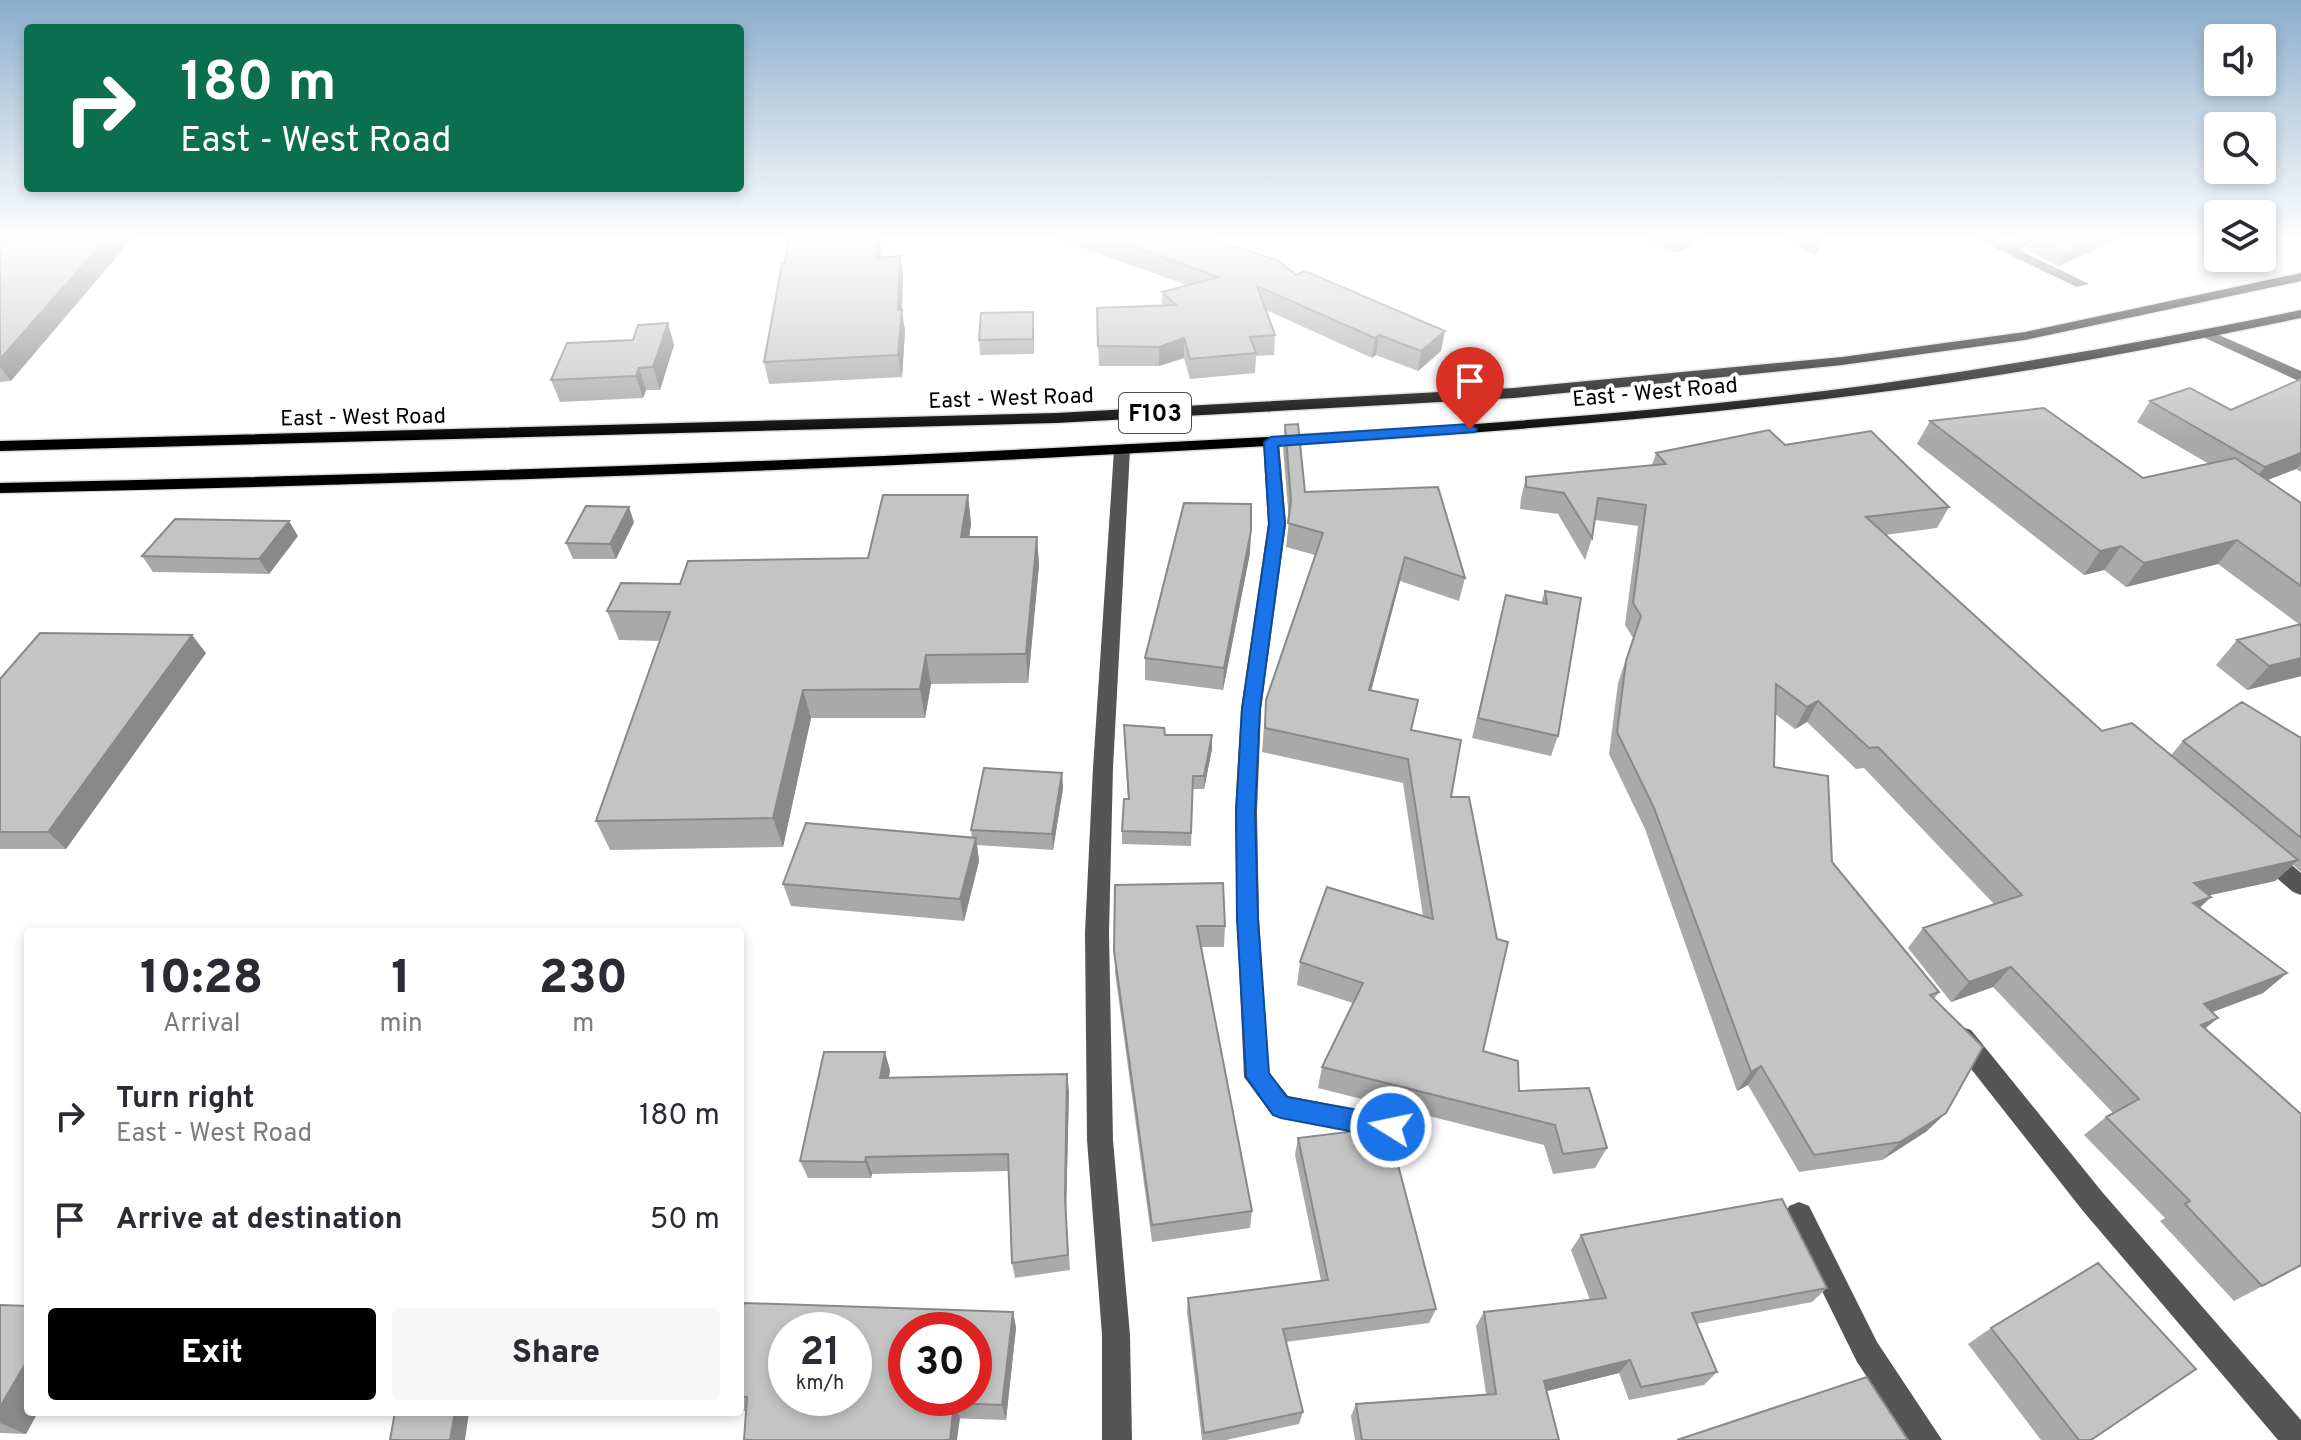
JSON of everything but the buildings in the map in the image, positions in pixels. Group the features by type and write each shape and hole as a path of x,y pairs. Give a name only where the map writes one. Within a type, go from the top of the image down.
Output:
{"main road":[{"name":"East - West Road","path":"0,446 1056,418 1514,393 1842,361 2025,336 2164,306"},
{"name":"East - West Road","path":"0,488 455,479 1122,450 1527,425 1824,396 2057,364 2301,314"}],"street":[{"path":"2210,335 2301,377"},
{"path":"1271,442 1277,524 1251,709 1246,812 1248,919 1257,1077 1281,1107 1391,1127"},
{"path":"1117,1440 1116,1335 1100,1140 1097,932 1103,768 1122,450"},
{"path":"2244,838 2301,886"},
{"path":"1944,1015 2093,1202 2298,1440"},
{"path":"1799,1216 1867,1352 1927,1440"}],"route":[{"path":"1391,1127 1281,1107 1257,1077 1248,919 1246,812 1251,709 1277,524 1271,442 1470,429"}]}
